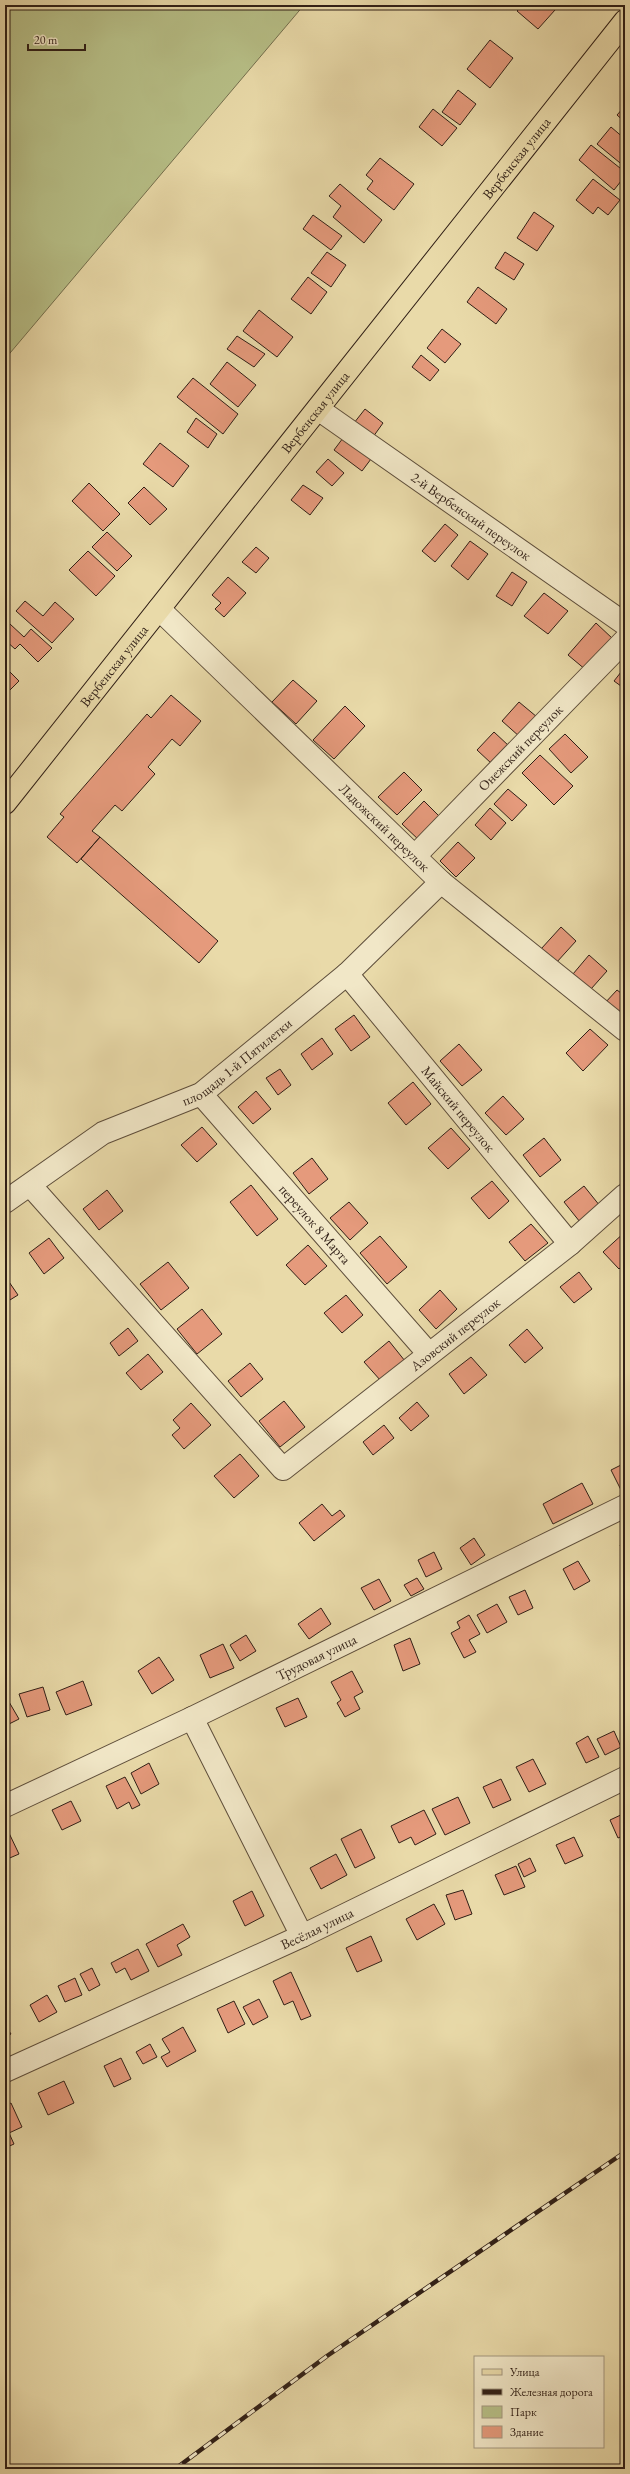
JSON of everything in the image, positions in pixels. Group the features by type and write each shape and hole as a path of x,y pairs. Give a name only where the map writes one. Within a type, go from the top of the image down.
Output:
{"main road":[{"name":"Вербенская улица","path":"5,803 625,21"}],"street":[{"name":"2-й Вербенский переулок","path":"318,409 625,624"},
{"name":"Ладожский переулок","path":"159,609 441,882 625,1030"},
{"name":"Онежский переулок","path":"415,856 625,640"},
{"name":"площадь 1-й Пятилетки","path":"5,1202 103,1133 201,1094 347,974 441,882"},
{"name":"Майский переулок","path":"347,974 570,1244"},
{"name":"переулок 8 Марта","path":"201,1094 429,1354"},
{"name":"Азовский переулок","path":"30,1185 283,1469 570,1244 625,1195"},
{"name":"Трудовая улица","path":"5,1806 192,1718 625,1506"},
{"path":"192,1718 302,1936"},
{"name":"Весёлая улица","path":"5,2071 302,1936 625,1778"}],"green space":[{"path":"5,5 304,5 5,359"}],"building":[{"path":"523,5 549,5 555,10 538,29 517,11"},
{"path":"490,40 513,58 490,88 467,69"},
{"path":"458,90 476,104 460,125 442,112"},
{"path":"625,106 625,122 617,115"},
{"path":"433,109 457,128 442,146 419,127"},
{"path":"611,127 625,139 625,167 597,144"},
{"path":"591,145 625,172 625,176 614,190 579,160"},
{"path":"380,158 414,184 394,210 367,189 373,181 366,175"},
{"path":"593,179 620,200 608,215 598,207 593,214 576,200"},
{"path":"340,184 382,220 364,243 333,217 341,206 329,196"},
{"path":"534,212 554,226 537,251 517,238"},
{"path":"313,215 342,236 331,250 303,229"},
{"path":"327,252 346,265 331,287 311,273"},
{"path":"505,252 524,264 514,280 495,268"},
{"path":"308,277 327,292 311,314 291,299"},
{"path":"478,287 507,309 496,324 467,302"},
{"path":"259,310 293,337 277,357 243,331"},
{"path":"442,329 461,344 445,363 427,348"},
{"path":"237,336 265,354 254,367 227,349"},
{"path":"421,355 439,370 430,381 412,367"},
{"path":"227,362 256,385 238,407 210,384"},
{"path":"193,378 238,414 223,434 177,397"},
{"path":"365,409 383,423 373,437 354,423"},
{"path":"196,418 217,434 208,448 187,432"},
{"path":"343,438 371,459 362,471 334,450"},
{"path":"160,443 189,466 173,487 143,464"},
{"path":"328,459 344,473 332,486 316,472"},
{"path":"89,483 120,514 103,531 72,501"},
{"path":"303,485 323,498 310,515 291,500"},
{"path":"144,487 167,509 150,525 128,503"},
{"path":"445,524 458,535 435,562 422,551"},
{"path":"107,532 132,556 117,571 92,547"},
{"path":"470,541 488,554 468,580 451,566"},
{"path":"256,547 269,558 256,573 242,562"},
{"path":"88,551 115,576 96,596 69,570"},
{"path":"512,572 527,582 512,606 496,596"},
{"path":"228,577 246,593 224,617 215,609 221,603 212,595"},
{"path":"544,593 568,611 548,634 524,616"},
{"path":"25,601 43,616 55,602 74,619 52,643 16,611"},
{"path":"596,623 613,639 586,670 568,655"},
{"path":"10,624 24,637 31,629 52,648 38,662 20,644 15,649 5,640 5,630"},
{"path":"5,667 19,681 5,695"},
{"path":"625,667 625,689 614,681"},
{"path":"293,680 317,701 296,724 272,702"},
{"path":"171,695 201,721 180,746 172,739 148,767 155,774 122,811 115,805 92,831 100,837 77,863 47,837 64,817 60,814 147,714 151,718"},
{"path":"519,702 537,717 520,737 502,721"},
{"path":"345,706 365,726 334,759 313,740"},
{"path":"494,732 509,746 492,764 477,750"},
{"path":"565,734 588,757 571,773 549,749"},
{"path":"540,755 573,786 554,805 522,773"},
{"path":"404,772 422,790 397,815 378,797"},
{"path":"508,789 527,805 512,821 494,804"},
{"path":"424,801 442,819 420,841 402,824"},
{"path":"490,808 506,823 491,840 475,825"},
{"path":"100,837 218,941 199,963 81,859"},
{"path":"458,842 475,858 456,877 440,861"},
{"path":"561,927 576,941 556,963 541,949"},
{"path":"589,955 607,971 591,989 573,974"},
{"path":"617,990 625,996 625,1013 620,1018 604,1004"},
{"path":"354,1015 370,1037 351,1051 335,1029"},
{"path":"590,1029 608,1045 583,1071 566,1053"},
{"path":"322,1038 333,1054 312,1070 301,1054"},
{"path":"459,1044 482,1070 462,1086 440,1061"},
{"path":"280,1069 291,1085 278,1095 266,1078"},
{"path":"413,1082 431,1104 406,1125 388,1103"},
{"path":"256,1091 271,1109 253,1124 238,1107"},
{"path":"503,1096 524,1119 506,1135 485,1113"},
{"path":"202,1127 217,1144 197,1162 181,1145"},
{"path":"451,1128 470,1149 448,1169 428,1148"},
{"path":"544,1138 561,1160 540,1177 523,1155"},
{"path":"312,1158 328,1179 309,1194 293,1173"},
{"path":"492,1181 509,1201 489,1219 471,1198"},
{"path":"251,1185 278,1219 257,1236 230,1202"},
{"path":"584,1186 600,1206 580,1222 564,1202"},
{"path":"107,1190 123,1211 99,1230 83,1209"},
{"path":"349,1202 368,1223 350,1240 330,1218"},
{"path":"531,1224 548,1243 525,1261 509,1242"},
{"path":"625,1232 625,1263 619,1269 603,1252"},
{"path":"380,1236 407,1267 387,1284 360,1253"},
{"path":"49,1238 64,1258 44,1274 29,1253"},
{"path":"308,1245 327,1266 305,1285 286,1265"},
{"path":"168,1262 189,1288 161,1310 140,1284"},
{"path":"579,1272 592,1289 574,1303 560,1287"},
{"path":"5,1276 18,1295 5,1303"},
{"path":"440,1290 457,1309 436,1329 419,1310"},
{"path":"346,1295 363,1315 342,1333 324,1313"},
{"path":"202,1309 222,1334 197,1354 177,1329"},
{"path":"128,1328 138,1341 119,1356 110,1343"},
{"path":"527,1329 543,1348 525,1363 509,1345"},
{"path":"389,1341 405,1361 381,1381 364,1362"},
{"path":"148,1354 163,1372 141,1390 126,1373"},
{"path":"471,1357 487,1375 464,1394 449,1374"},
{"path":"250,1363 263,1379 241,1397 228,1381"},
{"path":"284,1401 305,1427 280,1447 259,1421"},
{"path":"417,1402 429,1416 411,1431 399,1418"},
{"path":"191,1403 211,1425 184,1449 172,1435 180,1428 173,1420"},
{"path":"384,1425 394,1438 373,1455 363,1442"},
{"path":"240,1454 259,1476 234,1498 214,1476"},
{"path":"625,1463 625,1488 621,1490 611,1470"},
{"path":"582,1483 593,1504 553,1524 543,1504"},
{"path":"322,1504 332,1516 340,1510 345,1516 314,1541 299,1523"},
{"path":"474,1538 485,1555 471,1565 460,1548"},
{"path":"625,1542 625,1554 620,1545"},
{"path":"434,1552 442,1569 426,1577 418,1560"},
{"path":"578,1561 590,1581 574,1590 563,1569"},
{"path":"417,1578 424,1589 411,1596 404,1585"},
{"path":"379,1579 391,1601 374,1610 361,1588"},
{"path":"525,1590 533,1608 518,1615 509,1597"},
{"path":"497,1604 507,1622 487,1633 477,1615"},
{"path":"321,1608 331,1624 309,1639 298,1624"},
{"path":"469,1615 480,1634 469,1640 476,1652 464,1658 451,1633 460,1628 457,1622"},
{"path":"246,1635 256,1651 240,1661 230,1645"},
{"path":"410,1638 420,1664 403,1671 394,1645"},
{"path":"223,1644 234,1668 210,1678 200,1655"},
{"path":"159,1657 174,1680 152,1694 138,1671"},
{"path":"352,1671 363,1692 354,1697 360,1709 345,1717 337,1703 341,1700 331,1682"},
{"path":"83,1681 92,1705 66,1715 56,1692"},
{"path":"43,1687 50,1710 27,1717 19,1694"},
{"path":"5,1695 19,1719 5,1726"},
{"path":"298,1698 307,1717 285,1727 276,1708"},
{"path":"614,1731 621,1747 605,1755 597,1739"},
{"path":"588,1736 599,1757 586,1763 576,1743"},
{"path":"533,1759 546,1784 529,1792 516,1767"},
{"path":"149,1763 159,1784 141,1794 131,1773"},
{"path":"125,1777 140,1805 132,1809 129,1802 117,1809 106,1786"},
{"path":"501,1779 511,1800 493,1808 483,1787"},
{"path":"458,1797 470,1823 445,1835 432,1809"},
{"path":"71,1801 81,1821 62,1830 52,1810"},
{"path":"424,1810 436,1834 415,1845 411,1837 399,1843 391,1826"},
{"path":"625,1813 625,1835 618,1838 610,1820"},
{"path":"361,1829 375,1858 355,1868 341,1839"},
{"path":"8,1831 19,1854 5,1860 5,1833"},
{"path":"574,1837 583,1856 565,1864 556,1845"},
{"path":"336,1854 347,1875 321,1889 310,1868"},
{"path":"530,1858 536,1871 524,1877 518,1864"},
{"path":"516,1866 525,1887 504,1895 495,1875"},
{"path":"463,1890 472,1914 455,1920 446,1895"},
{"path":"252,1891 264,1916 245,1926 233,1901"},
{"path":"434,1904 445,1924 417,1940 406,1919"},
{"path":"183,1924 190,1937 177,1945 182,1955 158,1967 146,1944"},
{"path":"371,1936 382,1961 357,1972 346,1948"},
{"path":"138,1949 149,1971 131,1980 125,1968 116,1973 111,1963"},
{"path":"92,1968 100,1985 89,1991 80,1974"},
{"path":"291,1972 311,2016 301,2020 293,2001 284,2005 273,1981"},
{"path":"75,1978 82,1995 65,2002 58,1986"},
{"path":"47,1995 57,2012 39,2022 30,2005"},
{"path":"259,1999 268,2017 253,2025 243,2007"},
{"path":"234,2001 245,2024 228,2033 217,2009"},
{"path":"5,2025 11,2034 5,2037"},
{"path":"183,2027 196,2051 167,2067 161,2057 170,2052 162,2039"},
{"path":"150,2044 157,2057 143,2064 136,2052"},
{"path":"121,2058 131,2079 114,2087 104,2066"},
{"path":"64,2081 74,2103 48,2115 38,2093"},
{"path":"11,2103 22,2127 9,2133 14,2144 5,2148 5,2106"}],"railway":[{"path":"175,2469 327,2356 625,2152"}]}
